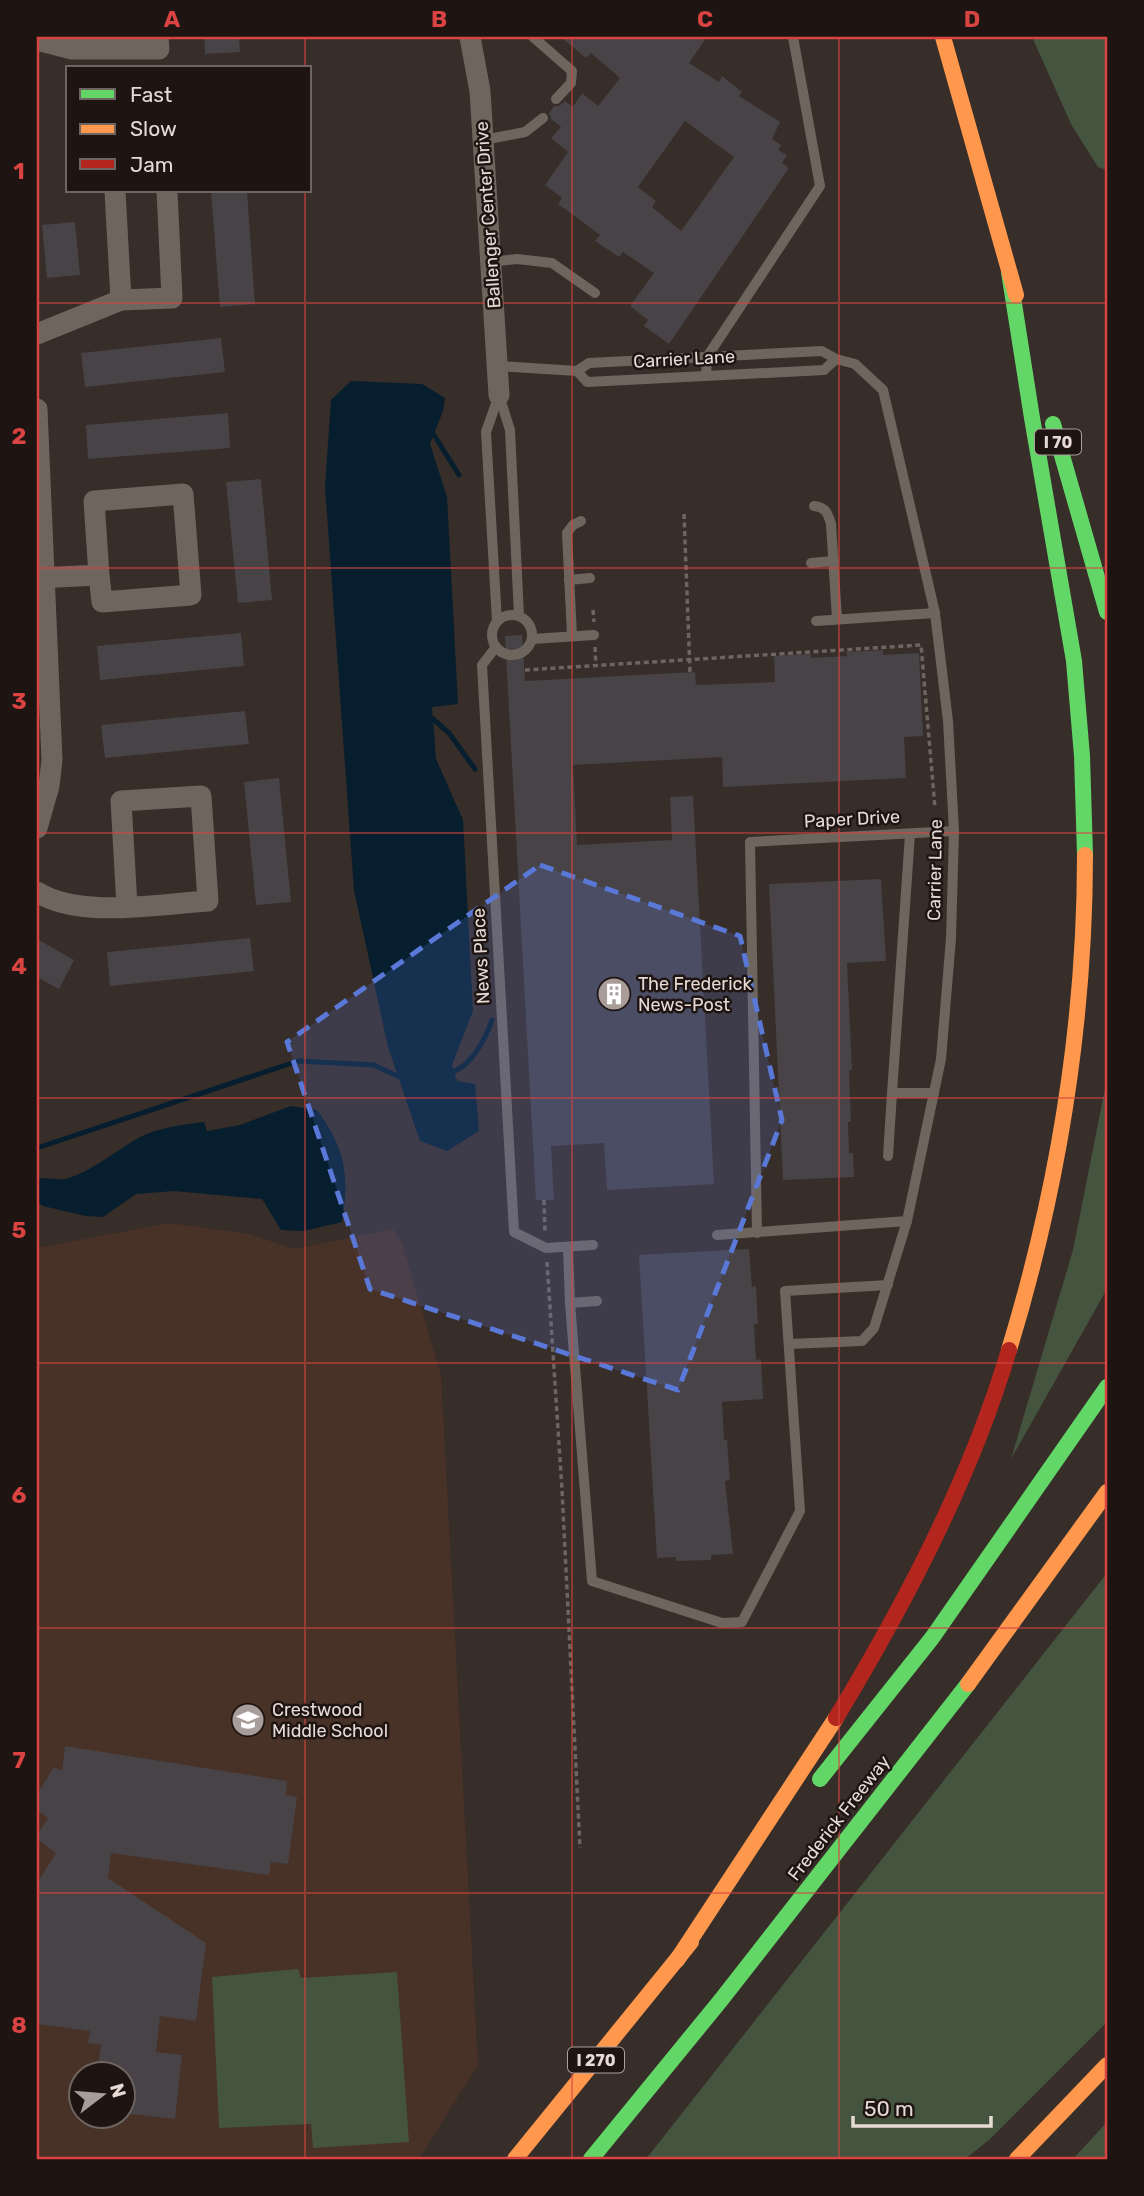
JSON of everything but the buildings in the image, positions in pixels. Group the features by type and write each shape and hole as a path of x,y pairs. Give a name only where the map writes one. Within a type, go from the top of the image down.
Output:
{"highway":[{"name":"I 70","path":"943,37 1107,612"},
{"path":"677,1960 832,1723 881,1641 925,1554 968,1461 1004,1365 1030,1276 1059,1146 1074,1055 1083,962 1086,868 1084,781 1077,683 1063,582 1040,467 1009,272"},
{"path":"813,1788 932,1638 1107,1387"},
{"name":"Frederick Freeway","path":"592,2159 721,2000 971,1680 1107,1492"},
{"path":"677,1960 787,1821"},
{"name":"I 270","path":"515,2159 677,1960"},
{"path":"1017,2159 1107,2065"}],"street":[{"path":"37,40 72,49 159,49 158,37"},
{"name":"Ballenger Center Drive","path":"470,37 480,91 484,140 499,395"},
{"path":"115,192 121,300"},
{"path":"37,334 121,300 172,298 167,192"},
{"path":"37,410 41,578 52,760 49,786 37,828"},
{"path":"183,495 191,595 102,602 99,575 94,501 183,495"},
{"path":"41,578 99,575"},
{"path":"37,892 66,904 127,906 208,901 201,796 121,801 127,906"}],"lane":[{"path":"533,37 572,71 571,83 556,99"},
{"path":"706,376 707,357 820,186 793,37"},
{"path":"484,140 526,132 543,118"},
{"path":"491,262 517,259 552,263 594,293"},
{"name":"Carrier Lane","path":"498,366 577,371 589,363 822,351 836,359 855,364 883,390 934,613 948,721 954,831 951,938 942,1059 907,1221 874,1328 862,1340 789,1344"},
{"name":"Carrier Lane","path":"577,371 587,382 824,370 836,359"},
{"path":"499,395 510,430 519,616"},
{"path":"497,621 486,432 499,395"},
{"path":"814,506 822,507 831,524 837,619"},
{"path":"572,636 567,533 573,525 581,521"},
{"path":"811,563 834,561"},
{"path":"569,580 590,578"},
{"path":"816,621 934,613"},
{"path":"504,616 519,616 527,621 532,639 528,647 520,653 502,653 492,638 493,629 497,621 504,616"},
{"path":"532,639 594,635"},
{"name":"News Place","path":"496,647 482,665 514,1231 546,1248"},
{"name":"Paper Drive","path":"757,1233 750,842 954,831"},
{"path":"888,1156 910,834"},
{"path":"892,1093 934,1093"},
{"path":"717,1236 907,1221"},
{"path":"546,1248 593,1245"},
{"path":"568,1247 592,1581 722,1623 742,1622 800,1511 785,1291 888,1285"},
{"path":"570,1303 597,1301"}],"path":[{"path":"684,514 690,672"},
{"path":"525,670 921,645 935,808"},
{"path":"544,1200 580,1849"}],"highlighted area":[{"path":"540,865 740,936 782,1120 678,1390 370,1289 287,1042"}],"shaded area":[{"name":"Crestwood Middle School","path":"169,1223 249,1234 294,1249 393,1229 402,1243 441,1375 478,2065 419,2159 37,2159 37,1248"}],"green space":[{"path":"1032,37 1107,37 1107,170 1098,167 1072,126"},
{"path":"1107,1078 1107,1289 1011,1459 1073,1250"},
{"path":"1107,1573 1107,2022 989,2140 965,2159 646,2159"},
{"path":"298,1969 301,1978 397,1972 409,2142 313,2148 311,2124 219,2128 212,1977"},
{"path":"1107,2122 1107,2159 1073,2159"}],"water":[{"path":"351,381 422,384 445,398 443,411 430,444 447,497 458,704 432,707 436,759 463,820 473,1011 452,1065 457,1081 475,1084 479,1131 447,1151 420,1141 388,1047 354,890 325,486 331,400"},
{"path":"291,1106 317,1110 334,1137 345,1176 342,1222 304,1231 281,1230 262,1199 174,1191 136,1194 103,1217 86,1216 43,1206 37,1202 37,1179 72,1177 140,1137 171,1127 204,1122 207,1131 240,1125"}],"waterway":[{"path":"434,435 459,475"},
{"path":"433,719 449,733 475,769"},
{"path":"449,1073 464,1066 470,1059 481,1044 492,1020"},
{"path":"37,1148 298,1061 374,1065 401,1076"}],"traffic: fast":[{"path":"1009,272 1074,661 1082,756 1085,855"},
{"path":"1053,424 1107,612"},
{"path":"820,1779 932,1638 1107,1387"},
{"path":"591,2159 721,2000 968,1684"}],"traffic: slow":[{"path":"943,37 1016,295"},
{"path":"1009,1350 1042,1228 1065,1105 1080,981 1085,855"},
{"path":"968,1684 1107,1492"},
{"path":"677,1960 836,1718"},
{"path":"515,2159 691,1942"},
{"path":"1017,2159 1107,2065"}],"traffic: jam":[{"path":"836,1718 887,1630 956,1493 1009,1350"}],"place":[{"name":"The Frederick News-Post","path":"614,994"},
{"name":"Crestwood Middle School","path":"248,1720"}]}
